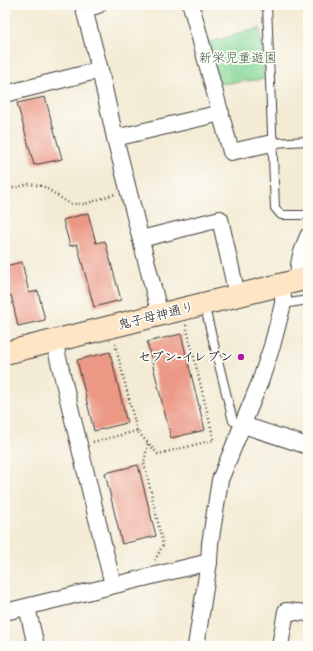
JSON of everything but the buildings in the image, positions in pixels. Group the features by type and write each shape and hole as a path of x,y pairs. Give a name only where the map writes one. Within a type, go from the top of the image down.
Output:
{"street":[{"path":"192,5 231,152 272,143"},
{"path":"88,6 115,138 160,315"},
{"path":"5,94 100,70"},
{"path":"115,138 220,113"},
{"path":"141,239 220,220 237,295"},
{"path":"196,646 220,480 244,425 260,382 293,287 299,261 308,236"},
{"name":"鬼子母神通り","path":"5,353 237,295 293,287"},
{"path":"54,341 112,585"},
{"path":"244,425 308,446"},
{"path":"5,612 209,562"},
{"path":"27,607 36,646"},
{"path":"280,646 286,611 308,613"}],"lane":[{"path":"267,5 275,208 281,215 308,215"},
{"path":"272,143 308,142"},
{"path":"293,287 308,300"},
{"path":"204,304 233,421 244,425"}],"path":[{"path":"5,190 29,184 43,186 70,204 85,204 129,190"},
{"path":"114,339 137,431 158,454 214,440 185,321"},
{"path":"79,445 137,431"},
{"path":"148,443 144,462 163,545"}],"green space":[{"name":"新栄児童遊園","path":"260,28 265,79 219,84 207,43"}],"place":[{"name":"セブン-イレブン","path":"241,357"}]}
